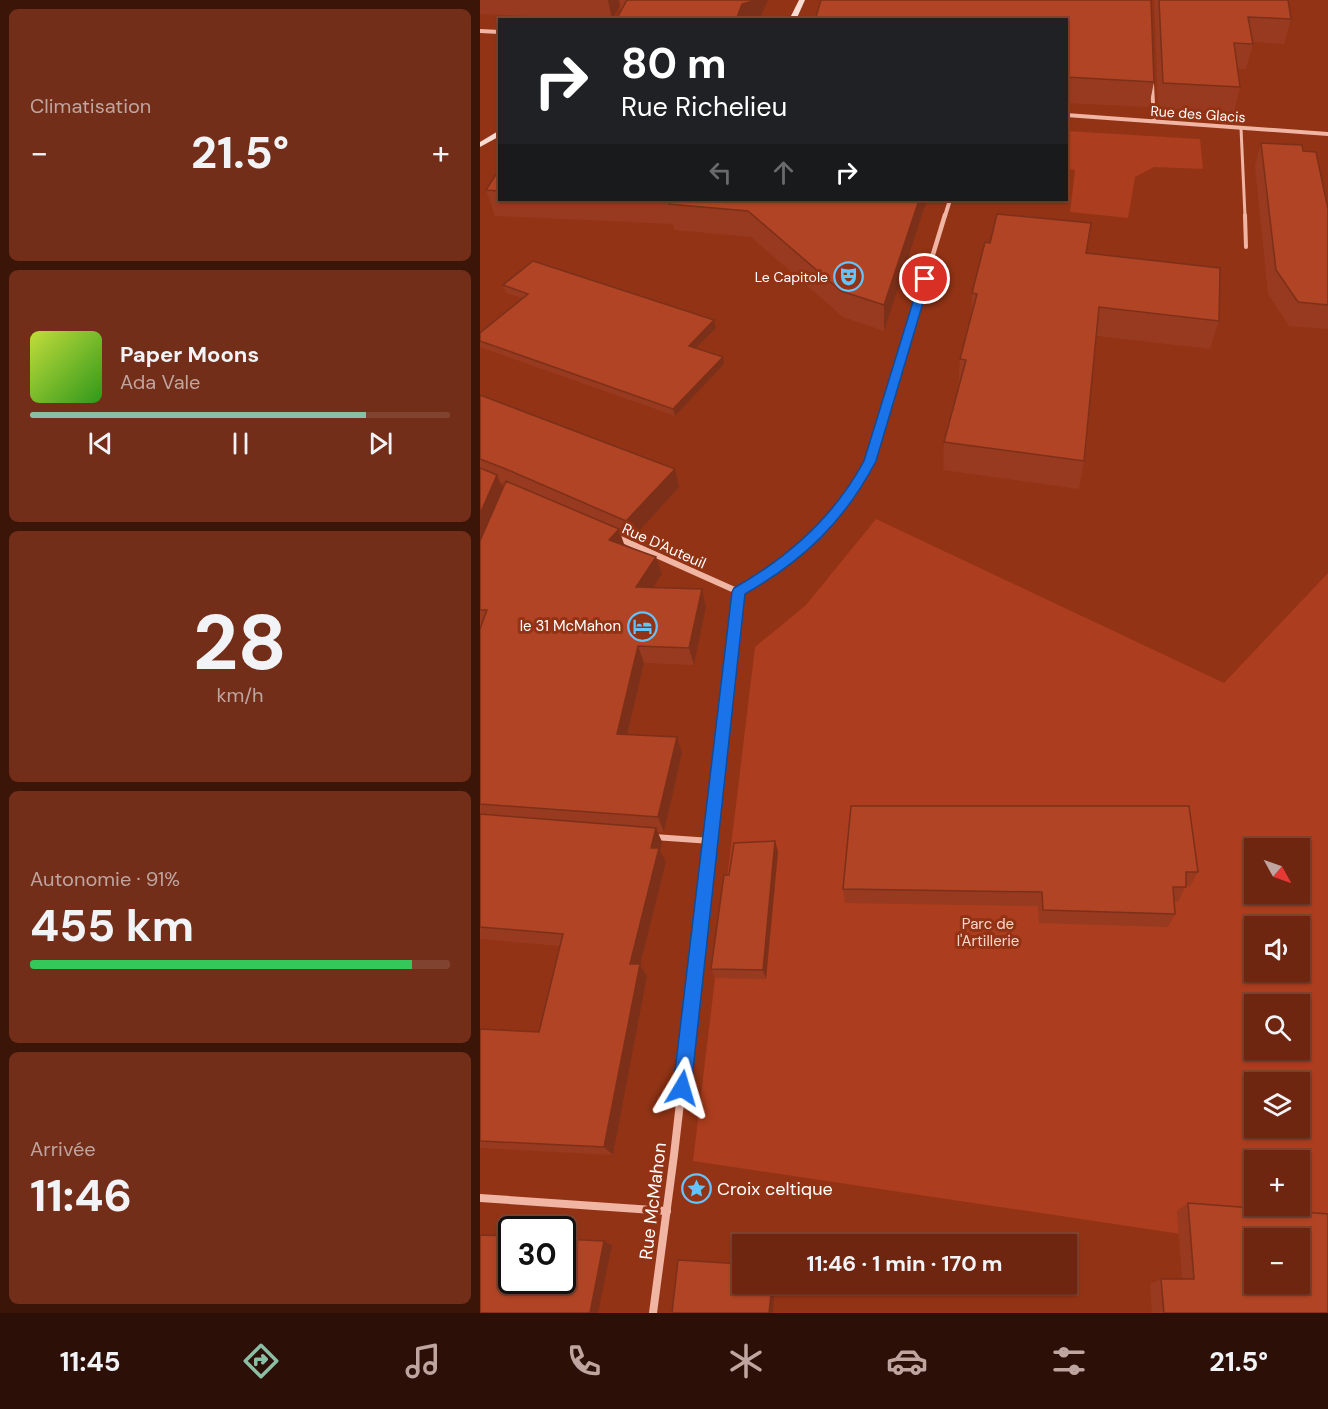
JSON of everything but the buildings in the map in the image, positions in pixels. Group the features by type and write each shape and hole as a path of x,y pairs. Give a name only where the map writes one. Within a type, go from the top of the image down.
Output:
{"street":[{"path":"793,18 801,0"},
{"path":"480,31 498,32"},
{"path":"1152,77 1154,122"},
{"name":"Rue des Glacis","path":"1068,115 1328,134"},
{"path":"480,145 498,133"},
{"path":"738,592 771,573 825,528 862,477 870,461 950,201"},
{"name":"Rue D'Auteuil","path":"609,534 738,592"},
{"name":"Rue McMahon","path":"653,1313 711,841 738,592"},
{"path":"641,836 711,841"},
{"path":"480,1198 667,1212"}],"lane":[{"path":"1241,128 1246,247"}],"green space":[{"path":"1068,131 1200,139 1203,169 1154,167 1135,177 1128,218 1070,212 1075,170 1068,169"},
{"name":"Parc de l'Artillerie","path":"876,519 1224,683 1328,573 1328,1256 1310,1245 1310,1228 1244,1228 1244,1244 693,1161 755,647 806,605"}],"place":[{"name":"Le Capitole","path":"849,277"},
{"name":"le 31 McMahon","path":"642,626"},
{"name":"Croix celtique","path":"696,1189"}],"route":[{"path":"682,1088 738,592 771,573 825,528 862,477 870,461 925,279"}]}
